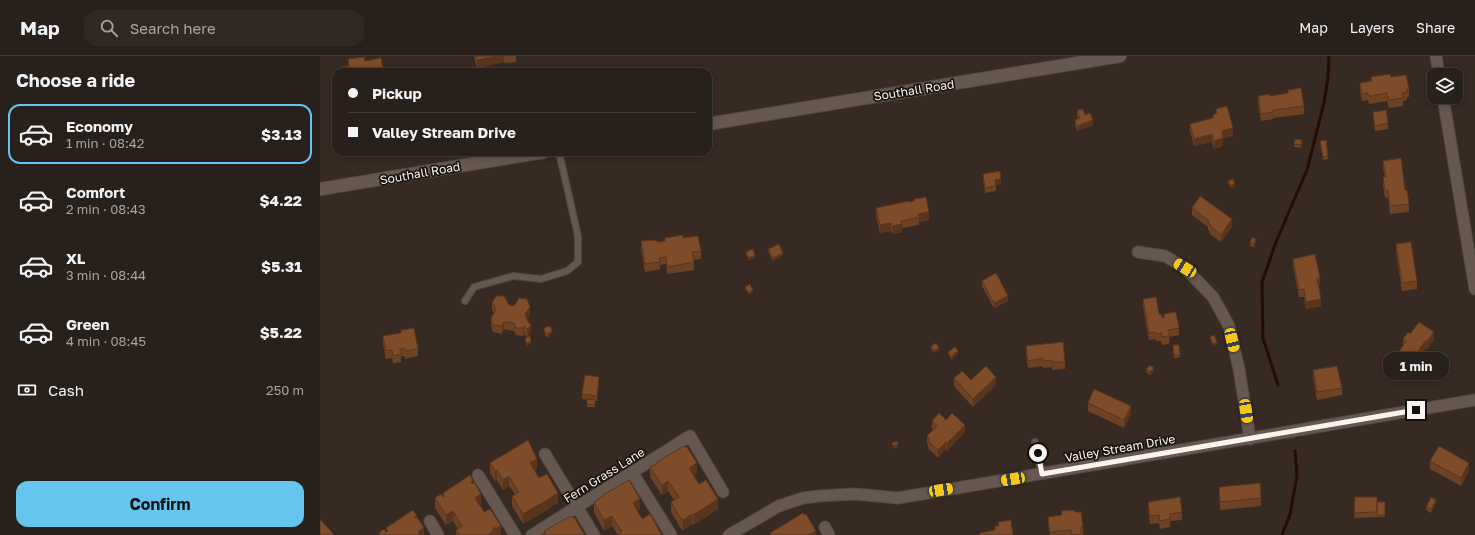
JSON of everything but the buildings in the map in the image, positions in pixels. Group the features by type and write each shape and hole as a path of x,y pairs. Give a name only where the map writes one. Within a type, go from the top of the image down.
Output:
{"street":[{"name":"Southall Road","path":"712,123 1064,61 1120,56"},
{"path":"1436,56 1438,68"},
{"path":"1444,104 1475,289"},
{"name":"Southall Road","path":"320,189 520,156"},
{"path":"1138,252 1165,256 1185,268 1213,297 1229,326 1239,369 1250,439"},
{"name":"Valley Stream Drive","path":"729,535 779,506 803,498 855,494 898,498 1475,400"},
{"name":"Fern Grass Lane","path":"532,535 690,436 723,492"},
{"path":"545,454 594,535"},
{"path":"632,472 671,535"},
{"path":"478,475 515,535"},
{"path":"430,521 438,535"}],"lane":[{"path":"464,301 474,287 513,276 541,279 567,271 578,262 578,236 560,156"},
{"path":"1035,442 1042,474"}],"waterway":[{"path":"1278,385 1263,338 1262,282 1276,242 1307,170 1324,103 1328,77 1329,56"},
{"path":"1282,535 1290,514 1297,476 1295,451"}],"route":[{"path":"1038,453 1042,474 1416,410"}]}
